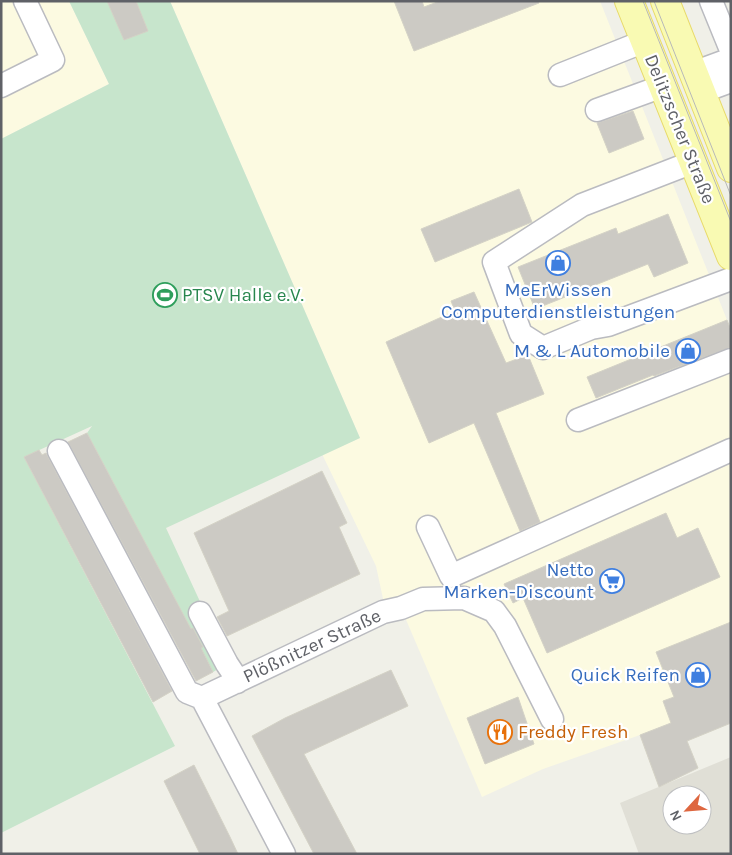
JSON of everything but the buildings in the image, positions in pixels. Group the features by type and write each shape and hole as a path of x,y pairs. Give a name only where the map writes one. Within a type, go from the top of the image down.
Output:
{"main road":[{"name":"Delitzscher Straße","path":"629,1 731,256"},
{"name":"Delitzscher Straße","path":"665,1 731,168"}],"street":[{"path":"1,86 53,60 25,1"},
{"path":"711,1 731,50"},
{"path":"560,75 645,41"},
{"path":"697,82 731,59"},
{"path":"697,82 731,81"},
{"path":"597,110 663,86"},
{"path":"693,162 582,205 494,262 522,334 543,348 591,328 608,325 731,279"},
{"path":"578,420 731,360"},
{"path":"428,527 452,576 731,450"},
{"path":"59,451 186,692 202,698 284,854"},
{"name":"Plößnitzer Straße","path":"202,698 235,677 383,612 401,608 423,599 464,598 494,611 505,626 552,719"},
{"path":"200,613 235,677 383,603"}],"shaded area":[{"path":"1,1 69,1 109,84 1,139"},
{"path":"170,1 600,1 731,330 731,699 640,735 543,769 482,797 401,608 385,608 376,566 323,456 323,454 360,438"},
{"path":"731,757 731,854 639,854 620,803 662,786 662,835 712,835 712,785 663,785"}],"green space":[{"name":"PTSV Halle e.V.","path":"69,1 170,1 360,438 166,528 227,664 213,672 87,433 92,426 24,457 175,746 1,833 1,139 109,84"}],"tram line":[{"path":"643,1 731,222"},
{"path":"654,1 731,196"}],"place":[{"name":"MeErWissen Computerdienstleistungen","path":"558,263"},
{"name":"PTSV Halle e.V.","path":"165,295"},
{"name":"M & L Automobile","path":"688,351"},
{"name":"Netto Marken-Discount","path":"612,581"},
{"name":"Quick Reifen","path":"698,675"},
{"name":"Freddy Fresh","path":"500,732"}]}
